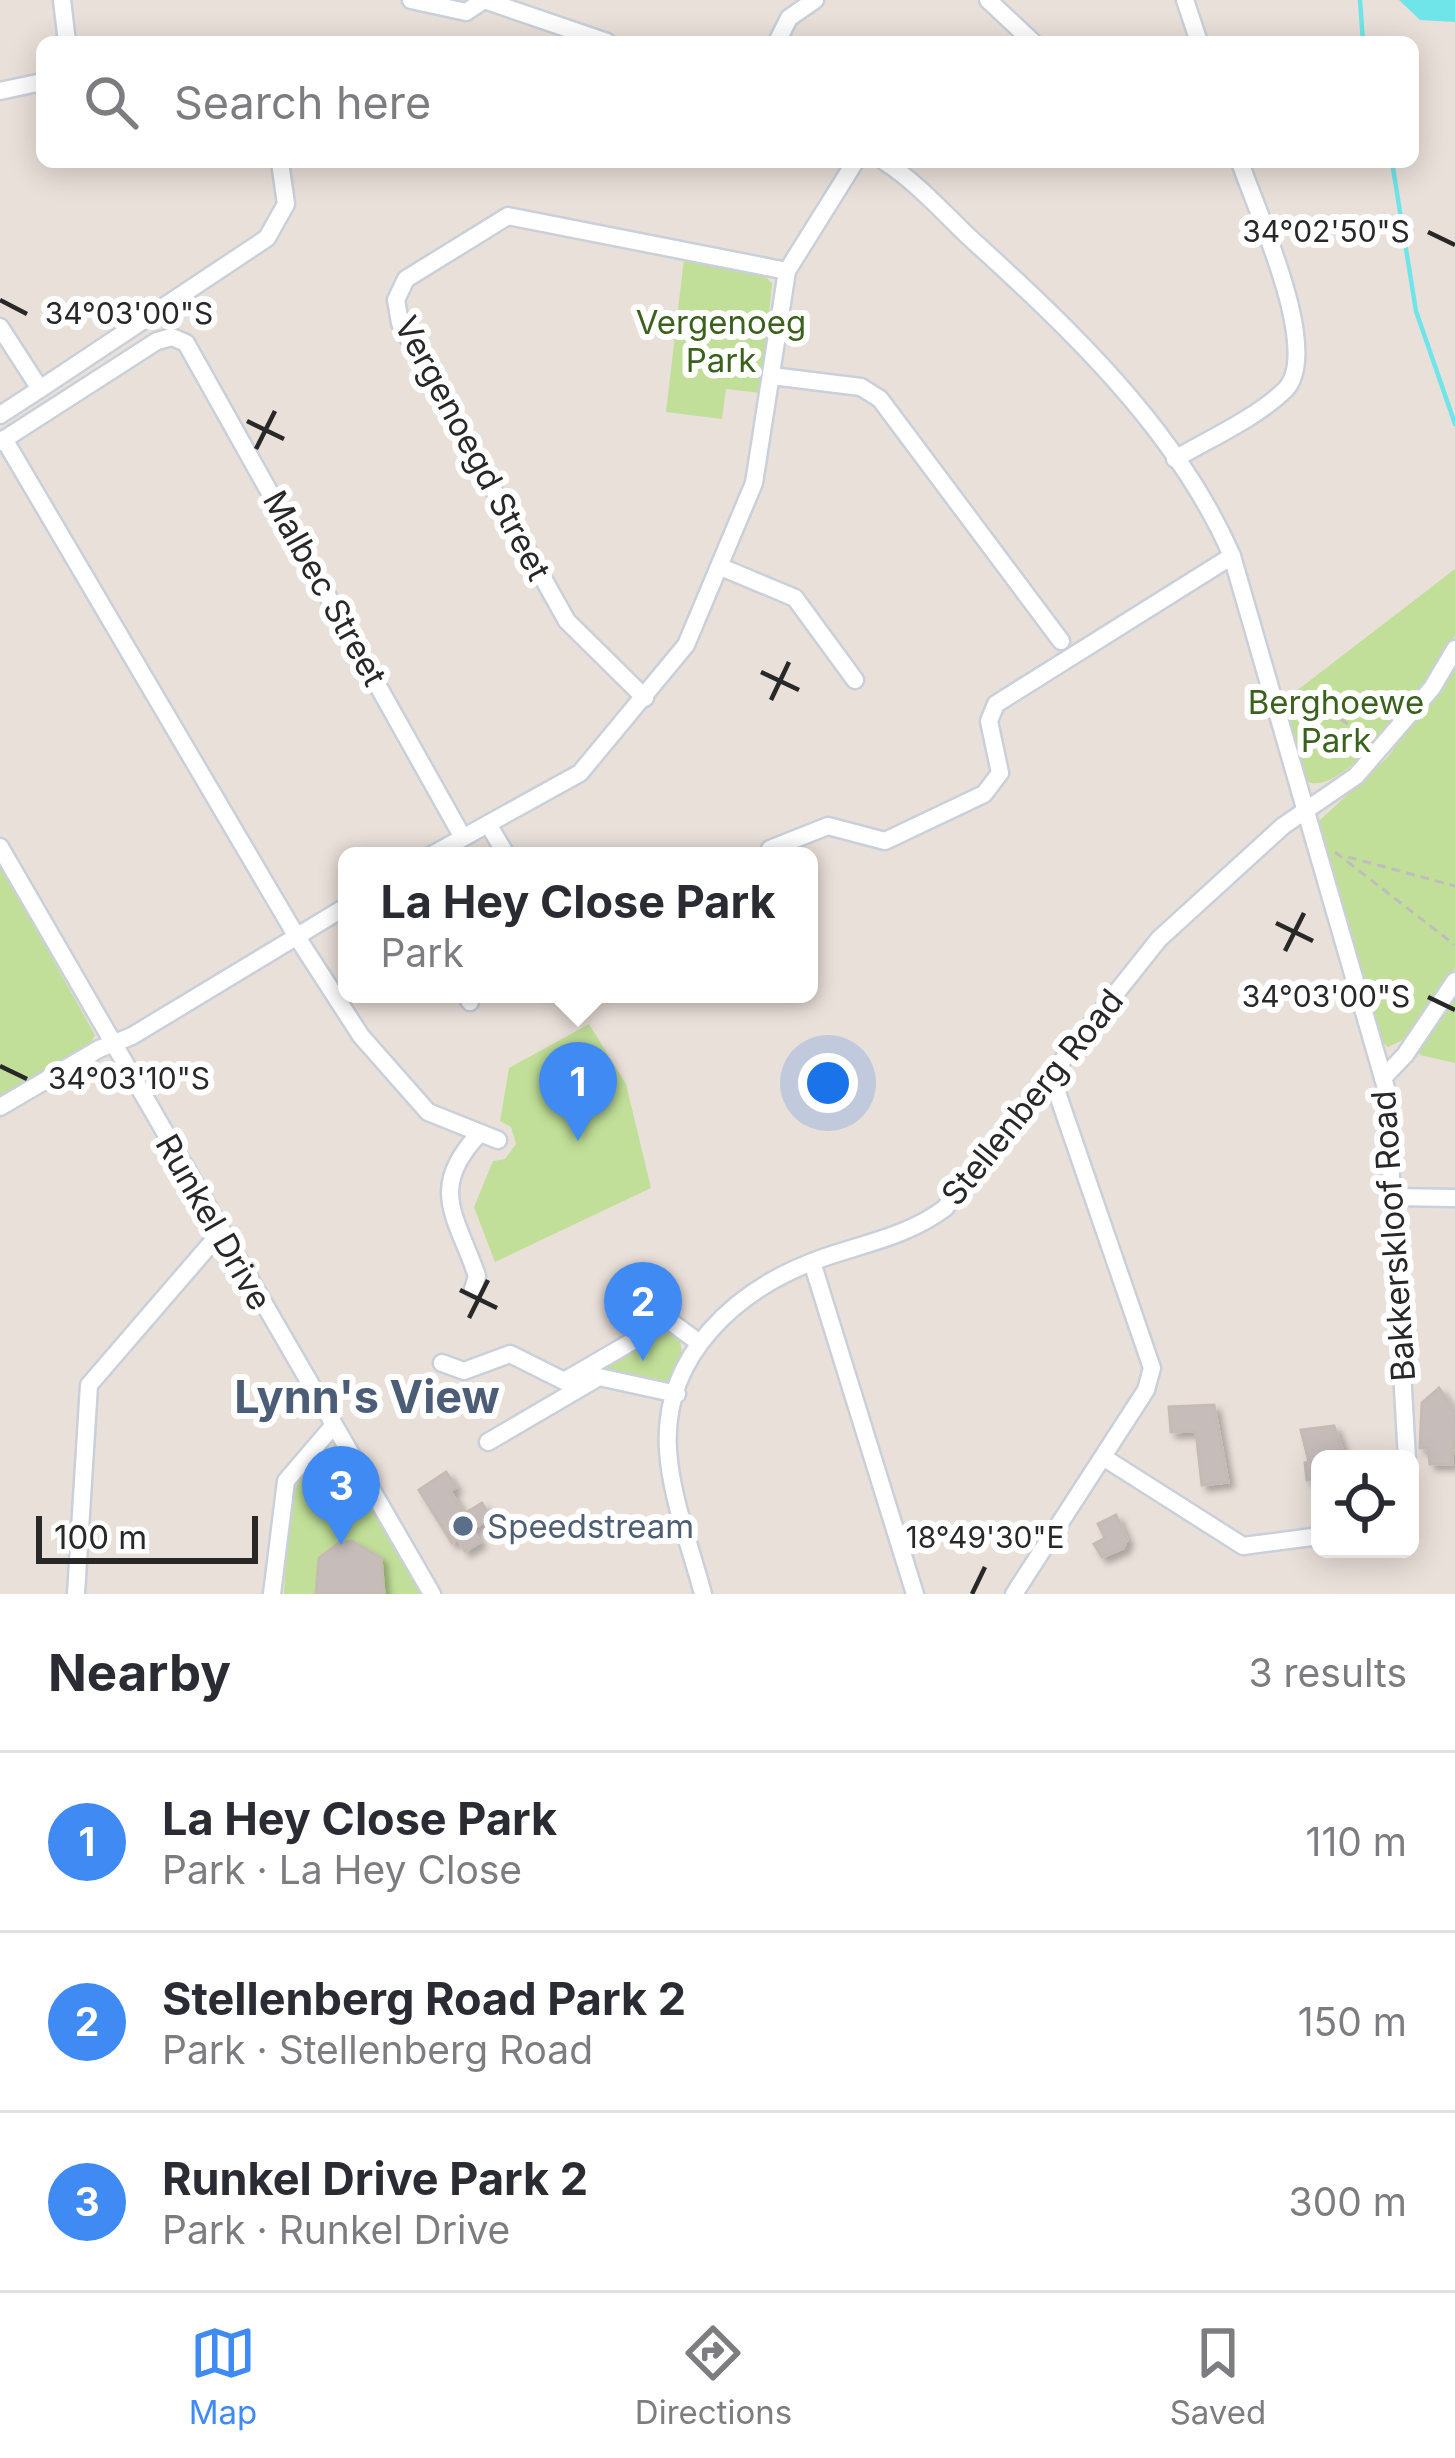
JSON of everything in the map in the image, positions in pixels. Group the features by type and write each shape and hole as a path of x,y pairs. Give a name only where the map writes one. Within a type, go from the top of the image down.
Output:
{"street":[{"path":"62,0 66,36"},
{"path":"411,0 435,10 466,12 484,0 589,36"},
{"path":"780,36 789,18 815,0"},
{"path":"988,0 1027,36"},
{"path":"1185,0 1197,36"},
{"path":"0,92 36,83"},
{"path":"0,415 267,238 286,204 281,168"},
{"path":"444,847 566,784 686,645 754,483 787,271 851,168"},
{"name":"Bakkerskloof Road","path":"892,168 1068,330 1175,459 1218,524 1232,556 1383,1078 1407,1450"},
{"path":"1175,459 1276,397 1299,367 1297,332 1242,168"},
{"name":"Vergenoegd Street","path":"645,698 567,621 400,323 398,292 411,274 508,216 787,271"},
{"path":"0,327 40,389"},
{"name":"Malbec Street","path":"2,440 157,340 186,343 462,836"},
{"path":"772,376 861,387 880,399 1060,641"},
{"path":"2,440 296,937 338,996"},
{"path":"775,847 828,826 885,841 984,794 1000,773 989,721 996,704 1232,556"},
{"path":"721,567 795,598 855,680"},
{"name":"Stellenberg Road","path":"704,1594 668,1452 677,1394 698,1342 734,1305 812,1262 909,1230 944,1208 1159,939 1307,810 1341,788 1382,748 1432,688 1455,649"},
{"path":"488,824 502,847"},
{"name":"Runkel Drive","path":"0,847 432,1594"},
{"path":"0,1106 338,911"},
{"path":"1383,1078 1405,1055 1455,981"},
{"path":"343,1003 403,1088 442,1120 498,1140"},
{"path":"1014,1594 1146,1390 1151,1356 1051,1075"},
{"path":"473,1289 477,1276 457,1231 449,1186 454,1163 478,1134"},
{"path":"1393,1198 1455,1198"},
{"path":"76,1594 89,1385 220,1233"},
{"path":"812,1262 915,1594"},
{"path":"651,1307 698,1342"},
{"path":"442,1363 464,1371 509,1354 564,1381 669,1320"},
{"path":"488,1442 599,1377 677,1394"},
{"path":"272,1594 286,1481 333,1426"},
{"path":"1103,1457 1243,1546 1311,1536"}],"path":[{"path":"1275,701 1305,694 1382,748"},
{"path":"1317,844 1347,857 1455,886"},
{"path":"1347,857 1455,945"}],"green space":[{"name":"Vergenoeg Park","path":"684,258 764,274 772,284 761,393 726,389 722,419 666,412"},
{"name":"Berghoewe Park","path":"1455,569 1455,635 1446,654 1360,759 1320,783 1305,780 1282,702"},
{"name":"Berghoewe Park","path":"1455,665 1455,968 1409,1037 1388,1047 1376,1036 1319,821 1387,758"},
{"path":"0,865 95,1035 90,1044 0,1097"},
{"path":"1455,994 1455,1063 1420,1055 1418,1048"},
{"path":"589,1024 626,1084 651,1188 495,1262 474,1207 493,1161 505,1159 516,1144 511,1127 500,1121 509,1068"},
{"path":"666,1330 680,1339 682,1355 670,1388 597,1367"},
{"path":"335,1451 343,1456 423,1594 284,1594 289,1497 319,1453"}],"water":[{"path":"1399,0 1455,0 1455,22 1420,20"}],"building":[{"path":"1439,1388 1455,1412 1452,1464 1430,1464 1428,1448 1420,1448 1422,1403"},
{"path":"1214,1405 1228,1482 1202,1485 1196,1431 1171,1432 1169,1407"},
{"path":"1334,1426 1343,1450 1311,1450 1311,1479 1307,1480 1305,1463 1309,1462 1301,1430"},
{"path":"446,1472 456,1487 450,1491 464,1514 482,1503 490,1518 472,1529 480,1542 465,1551 458,1539 452,1543 419,1490"},
{"path":"1116,1515 1127,1540 1123,1548 1102,1557 1094,1544 1105,1538 1098,1524"},
{"path":"352,1541 381,1558 384,1594 316,1594 319,1558 339,1543"}],"waterway":[{"path":"1360,0 1363,36"},
{"path":"1393,168 1416,311 1455,424"}],"place":[{"name":"La Hey Close Park","path":"578,1141"},
{"name":"Stellenberg Road Park 2","path":"643,1361"},
{"name":"Speedstream","path":"463,1526"},
{"name":"Runkel Drive Park 2","path":"341,1545"}],"district":[{"name":"Lynn's View","path":"367,1397"}]}
